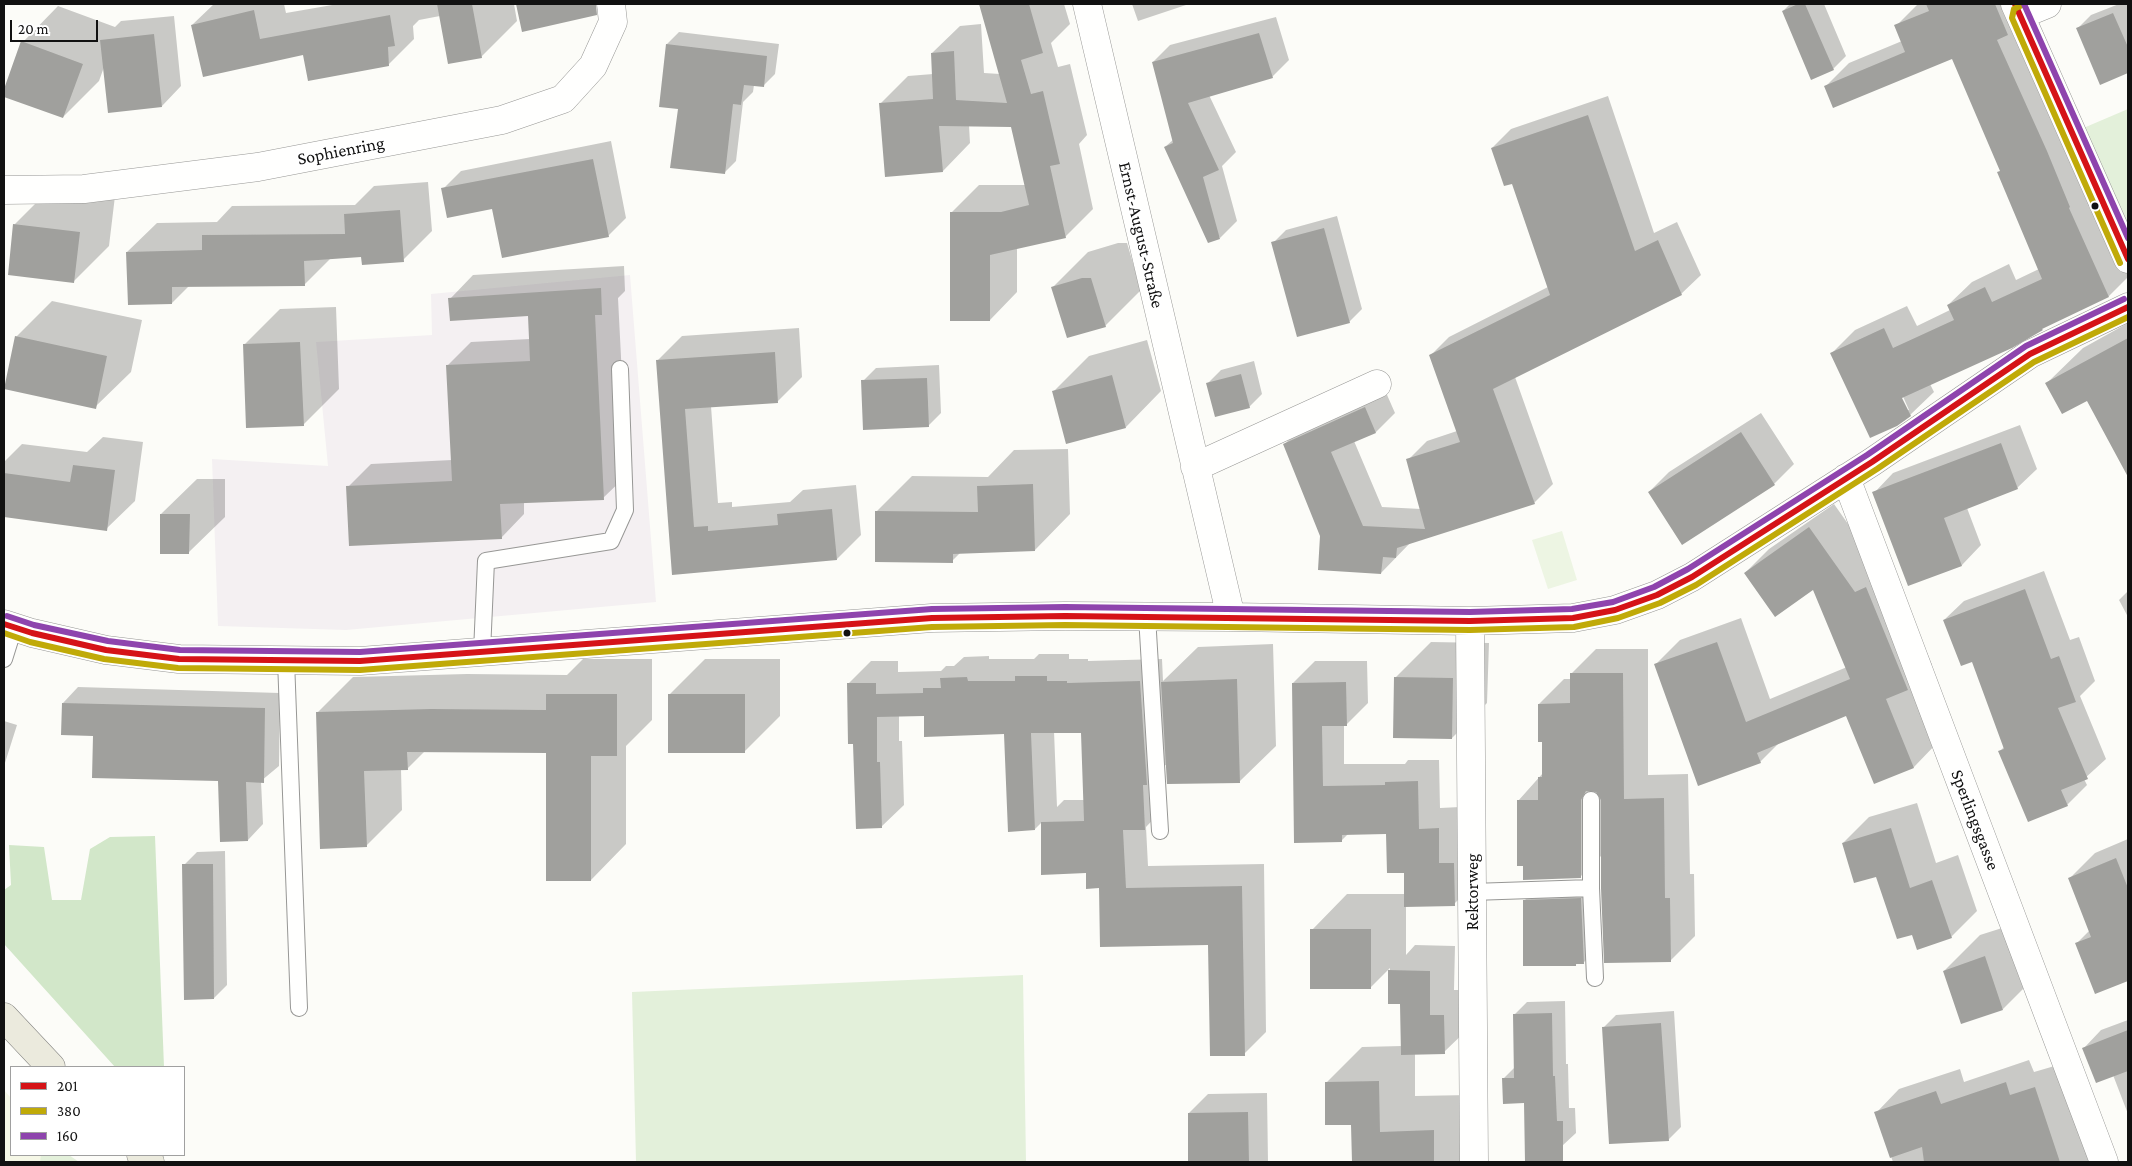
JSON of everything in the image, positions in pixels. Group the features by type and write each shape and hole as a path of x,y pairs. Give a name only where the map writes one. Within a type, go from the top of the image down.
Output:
{"main road":[{"path":"4,1017 50,1066"}],"street":[{"name":"Sophienring","path":"4,190 84,189 258,167 502,120 563,99 593,66 613,22 611,4"},
{"name":"Ernst-August-Straße","path":"1087,4 1231,617"},
{"path":"2047,4 2017,9 2128,259"},
{"path":"9,626 106,650 179,659 360,661 932,618 1147,616 1470,622 1573,618 1616,610 1657,595 1692,577 1846,478 2030,354 2128,307"},
{"path":"1195,467 1377,384"},
{"name":"Sperlingsgasse","path":"1846,478 2104,1162"},
{"name":"Rektorweg","path":"1470,622 1474,1162"}],"lane":[{"path":"482,652 486,561 611,541 625,510 620,369"},
{"path":"1147,616 1160,831"},
{"path":"4,659 9,626"},
{"path":"286,660 299,1008"},
{"path":"1591,800 1591,888 1595,978"},
{"path":"1472,892 1591,888"}],"shaded area":[{"path":"630,275 656,602 346,630 218,626 212,459 328,466 316,342 432,335 431,294"}],"green space":[{"path":"2128,109 2128,261 2067,135"},
{"path":"1562,531 1577,580 1548,589 1532,540"},
{"path":"155,836 164,1066 114,1066 4,944 4,890 11,885 9,845 44,847 52,900 81,900 90,849 110,837"},
{"path":"1023,975 1026,1162 636,1162 632,992"},
{"path":"4,1090 10,1097 10,1156 42,1156 42,1162 4,1162"},
{"path":"41,1156 70,1156 79,1162 40,1162"}],"building":[{"path":"437,4 472,4 482,58 448,64"},
{"path":"516,4 596,4 597,15 522,32"},
{"path":"979,4 1029,4 1043,53 1021,60 1031,94 1043,91 1060,164 1050,166 1066,238 990,255 990,321 950,321 950,212 1001,212 1029,205 1011,127 939,126 943,172 885,177 879,103 933,99 931,53 954,51 956,100 1007,103"},
{"path":"1798,4 1805,4 1834,70 1811,80 1782,11"},
{"path":"1926,4 1995,4 2008,35 1997,40 2109,297 2042,329 2012,348 1902,398 1911,416 1897,426 1870,438 1830,353 1884,328 1893,348 1954,320 1947,305 1985,287 1992,302 2042,279 1997,172 2000,171 1952,59 1833,108 1824,86 1905,52 1894,25 1929,11"},
{"path":"254,10 260,39 390,15 395,46 388,47 389,66 308,81 303,55 203,77 191,25"},
{"path":"2113,13 2128,47 2128,73 2100,85 2076,28"},
{"path":"1259,33 1273,78 1188,103 1219,170 1203,177 1220,239 1208,243 1164,147 1173,143 1152,62"},
{"path":"154,34 162,107 108,113 100,40"},
{"path":"21,41 83,64 63,118 4,97 4,89"},
{"path":"666,44 767,56 764,87 744,85 741,105 733,104 725,174 670,168 678,109 659,107"},
{"path":"1588,115 1635,251 1658,240 1682,295 1493,389 1535,504 1397,548 1396,558 1383,557 1381,574 1318,570 1320,536 1283,444 1365,407 1376,433 1331,452 1363,526 1425,529 1406,459 1460,442 1429,355 1550,295 1512,184 1504,186 1491,148"},
{"path":"593,159 609,237 502,258 492,209 447,218 441,188"},
{"path":"400,210 404,262 362,265 361,257 304,261 305,286 172,287 172,304 128,305 126,252 202,250 202,235 345,234 344,214"},
{"path":"13,224 80,232 74,283 8,275"},
{"path":"1324,228 1350,323 1297,337 1271,242"},
{"path":"1082,278 1091,278 1106,327 1067,338 1051,287"},
{"path":"601,288 602,315 595,315 604,500 500,504 502,539 349,546 346,486 452,481 446,365 530,361 528,316 450,321 448,298"},
{"path":"15,336 107,356 96,409 4,389"},
{"path":"2128,338 2128,477 2087,401 2062,414 2045,383"},
{"path":"300,342 304,426 246,428 243,344"},
{"path":"775,352 778,403 685,409 694,527 708,526 708,531 778,525 777,514 832,509 837,560 672,575 656,360"},
{"path":"1241,374 1250,408 1215,417 1206,383"},
{"path":"1112,375 1126,428 1066,444 1052,391"},
{"path":"927,378 929,427 863,430 861,380"},
{"path":"1741,432 1775,485 1682,545 1648,492"},
{"path":"2001,443 2018,489 1944,518 1962,566 1908,586 1872,492"},
{"path":"73,465 115,470 107,531 4,517 4,473 70,482"},
{"path":"1033,484 1035,551 953,554 953,563 875,562 875,511 978,512 977,486"},
{"path":"160,514 190,514 189,554 160,554"},
{"path":"1809,527 1855,592 1866,587 1908,690 1886,699 1914,768 1874,784 1846,716 1757,753 1761,763 1698,786 1654,664 1717,642 1746,722 1850,679 1813,590 1775,617 1744,573"},
{"path":"2025,589 2051,659 2059,656 2076,702 2058,708 2088,779 2061,790 2068,806 2028,822 1998,751 2004,749 1972,662 1961,666 1943,620"},
{"path":"1570,673 1623,673 1624,799 1664,798 1665,898 1670,898 1671,962 1604,963 1601,888 1601,800 1596,792 1586,791 1581,800 1581,878 1523,880 1523,866 1517,866 1517,800 1538,800 1538,777 1542,777 1542,742 1538,742 1538,704 1570,703"},
{"path":"1015,676 1047,676 1047,681 1067,681 1067,683 1140,681 1147,785 1143,785 1145,830 1123,830 1126,888 1242,886 1245,1056 1210,1056 1208,945 1100,947 1099,888 1086,889 1086,873 1041,875 1041,822 1084,821 1081,733 1031,733 1035,830 1008,832 1004,734 924,737 924,716 877,717 877,762 880,762 882,828 856,829 853,744 848,744 847,683 876,683 876,694 923,693 923,688 941,688 940,678 967,677 968,681 1015,681"},
{"path":"1394,677 1453,678 1452,739 1393,738"},
{"path":"1237,679 1240,783 1167,784 1161,682"},
{"path":"1346,682 1347,726 1322,726 1323,786 1385,785 1385,782 1418,781 1419,829 1439,828 1439,863 1454,863 1455,906 1404,907 1404,873 1387,873 1386,834 1342,835 1342,842 1294,843 1292,683"},
{"path":"546,694 617,694 617,756 591,756 591,881 546,881 546,753 407,752 408,770 364,771 367,847 320,849 316,712 431,709 546,710"},
{"path":"668,694 745,694 745,753 668,753"},
{"path":"62,703 265,708 264,783 246,782 248,841 220,842 218,781 92,778 93,736 61,735"},
{"path":"1891,828 1910,888 1932,880 1952,938 1917,950 1912,935 1897,939 1876,877 1854,883 1842,843"},
{"path":"2116,858 2128,888 2128,981 2095,994 2075,943 2091,937 2068,878"},
{"path":"182,864 213,864 214,999 184,1000"},
{"path":"1581,898 1584,964 1576,964 1576,966 1523,966 1523,900"},
{"path":"1310,929 1371,929 1371,989 1310,989"},
{"path":"1985,956 2003,1010 1961,1024 1943,971"},
{"path":"1388,970 1430,971 1430,1015 1444,1015 1445,1054 1401,1055 1400,1004 1388,1004"},
{"path":"1552,1013 1553,1076 1555,1076 1557,1121 1563,1121 1563,1162 1525,1162 1524,1103 1503,1104 1502,1078 1514,1078 1513,1014"},
{"path":"1661,1023 1669,1141 1609,1144 1602,1027"},
{"path":"2128,1030 2128,1071 2096,1083 2082,1048"},
{"path":"1379,1081 1380,1132 1434,1130 1434,1162 1352,1162 1351,1125 1325,1125 1325,1082"},
{"path":"2006,1082 2010,1095 2035,1087 2060,1162 1924,1162 1922,1147 1890,1158 1874,1112 1936,1091 1941,1104"},
{"path":"1248,1112 1249,1162 1188,1162 1188,1113"}],"transit line":[{"name":"201","path":"2015,4 2128,259"},
{"name":"380","path":"2024,4 2014,9 2012,18 2120,263"},
{"name":"160","path":"2024,4 2128,238"},
{"name":"160","path":"7,616 34,625 108,641 180,650 360,652 932,609 1065,607 1470,612 1572,609 1613,602 1654,587 1688,569 1867,455 2026,346 2124,299"},
{"name":"201","path":"4,624 32,633 106,650 179,659 360,661 932,618 1065,616 1470,621 1573,618 1615,610 1657,595 1692,577 1872,462 2030,354 2128,307"},
{"name":"380","path":"4,633 30,642 104,659 178,668 360,670 932,627 1065,625 1470,630 1574,627 1618,618 1660,603 1696,585 1877,469 2034,362 2128,317"}]}
